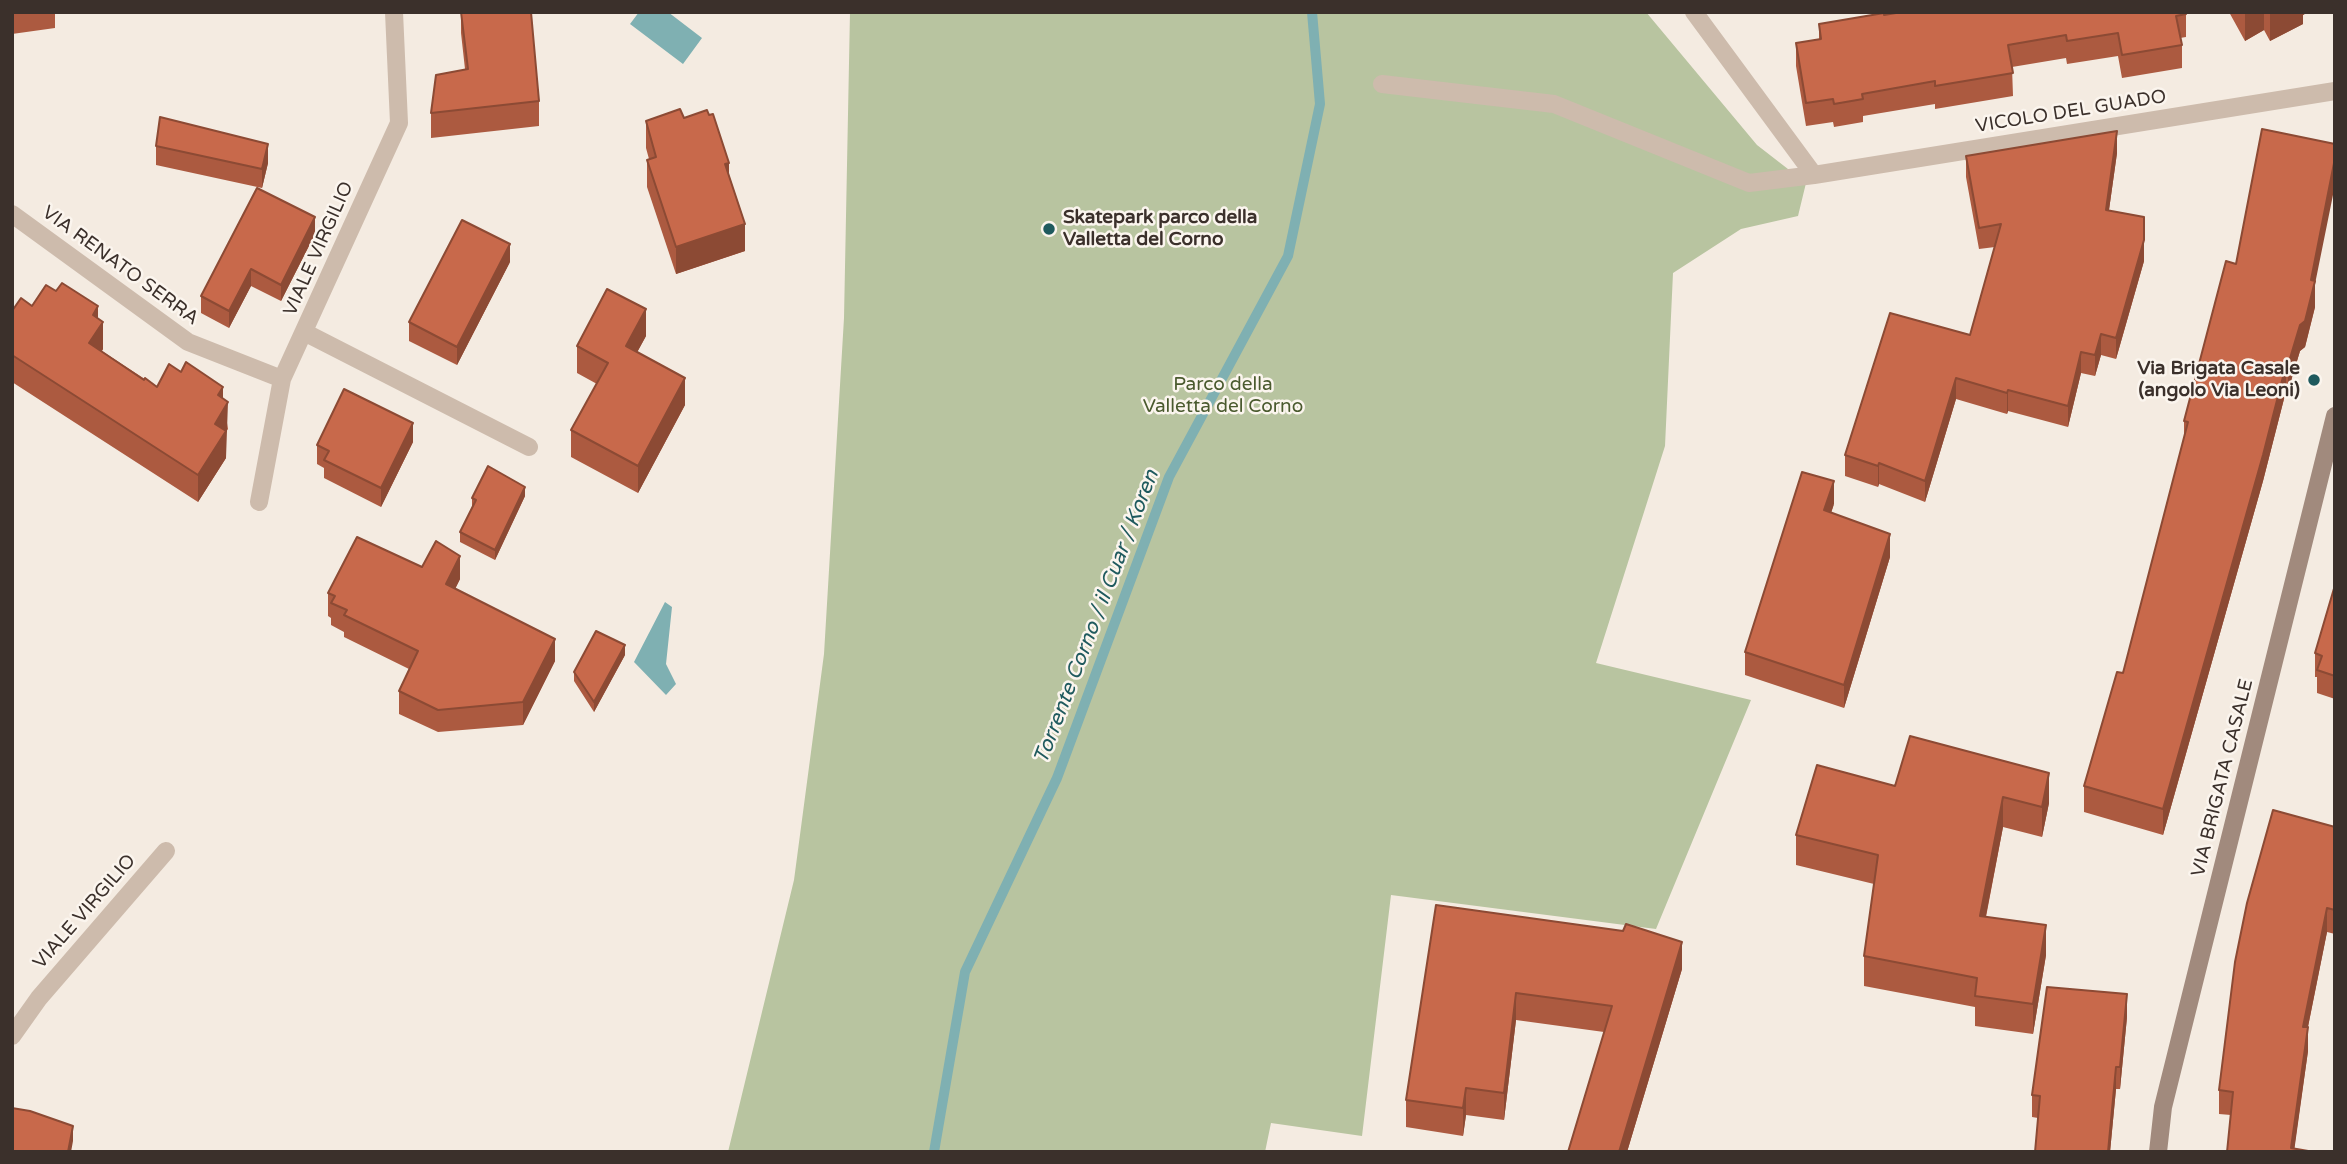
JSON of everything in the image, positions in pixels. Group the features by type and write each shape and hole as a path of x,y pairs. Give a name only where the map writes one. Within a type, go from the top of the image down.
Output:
{"street":[{"name":"VIALE VIRGILIO","path":"259,502 282,379 399,123 394,12"},
{"path":"1694,12 1814,176"},
{"name":"VICOLO DEL GUADO","path":"1382,84 1554,104 1749,183 1814,176 2335,91"},
{"name":"VIA RENATO SERRA","path":"12,214 188,342 282,379"},
{"path":"304,332 530,447"},
{"name":"VIA BRIGATA CASALE","path":"2158,1152 2163,1107 2335,416"},
{"name":"VIALE VIRGILIO","path":"12,1036 39,998 166,851"}],"green space":[{"name":"Parco della Valletta del Corno","path":"850,12 1646,12 1757,145 1806,183 1798,216 1741,229 1673,273 1665,446 1596,663 1751,700 1656,929 1391,895 1362,1136 1271,1123 1265,1152 728,1152 794,880 824,654 844,318"}],"water":[{"path":"639,12 668,12 702,38 683,64 630,24"},
{"path":"665,602 672,607 666,664 676,684 666,695 634,662"}],"building":[{"path":"461,12 531,12 539,101 431,113 436,75 468,69"},
{"path":"1902,12 2186,14 2176,16 2182,45 2122,55 2118,33 2067,41 2066,35 2008,45 2013,73 1935,86 1935,81 1862,94 1863,99 1834,104 1833,99 1806,103 1796,43 1821,39 1819,24"},
{"path":"680,109 684,118 707,110 709,115 713,114 729,163 725,164 745,224 676,247 647,160 656,157 646,121"},
{"path":"160,117 268,144 262,169 156,146"},
{"path":"2262,129 2335,144 2335,158 2311,280 2315,281 2305,321 2300,325 2286,365 2163,809 2084,786 2117,672 2123,673 2188,422 2184,421 2226,261 2236,264"},
{"path":"2117,131 2106,210 2144,217 2144,240 2116,338 2101,334 2095,355 2081,352 2068,406 2008,390 2007,393 1956,378 1925,481 1879,463 1878,466 1845,455 1890,313 1970,335 2001,224 1979,228 1966,156"},
{"path":"257,188 315,217 281,285 251,269 229,311 201,296"},
{"path":"462,220 510,244 457,347 409,322"},
{"path":"62,283 98,306 93,315 103,322 89,343 144,380 145,378 157,387 169,364 181,372 186,362 223,387 218,395 228,402 215,424 226,431 198,475 12,355 12,311 21,298 32,306 46,285 56,291"},
{"path":"607,289 646,309 626,346 685,378 638,466 571,430 608,363 577,346"},
{"path":"344,389 413,423 381,488 324,460 329,451 317,445"},
{"path":"488,466 525,487 495,550 460,532 476,500 472,498"},
{"path":"1802,472 1834,481 1824,510 1890,534 1844,685 1745,652"},
{"path":"357,537 422,567 436,541 460,556 446,584 555,639 523,702 438,710 399,691 418,651 344,615 347,610 331,603 335,596 328,593"},
{"path":"2335,585 2335,676 2317,670 2322,656 2315,653"},
{"path":"596,631 625,645 594,702 574,672"},
{"path":"1910,736 2049,773 2042,807 2003,797 1980,916 2046,925 2033,1004 1975,996 1977,978 1864,956 1878,855 1796,835 1817,765 1895,786"},
{"path":"2273,810 2335,827 2335,910 2327,908 2303,1027 2308,1027 2291,1148 2314,1152 2227,1152 2233,1092 2219,1090 2235,962 2247,903"},
{"path":"1436,905 1623,931 1626,924 1682,942 1619,1152 1568,1152 1612,1006 1516,993 1504,1093 1466,1088 1463,1108 1406,1100"},
{"path":"2047,987 2127,994 2120,1067 2116,1067 2108,1152 2035,1152 2040,1096 2032,1095"},
{"path":"12,1108 30,1111 73,1126 68,1152 12,1152"}],"waterway":[{"name":"Torrente Corno / il Cuar / Koren","path":"934,1152 965,972 1057,778 1169,477 1288,256 1320,104 1312,12"}],"place":[{"name":"Skatepark parco della Valletta del Corno","path":"1049,229"},
{"name":"Via Brigata Casale (angolo Via Leoni)","path":"2314,380"}]}
